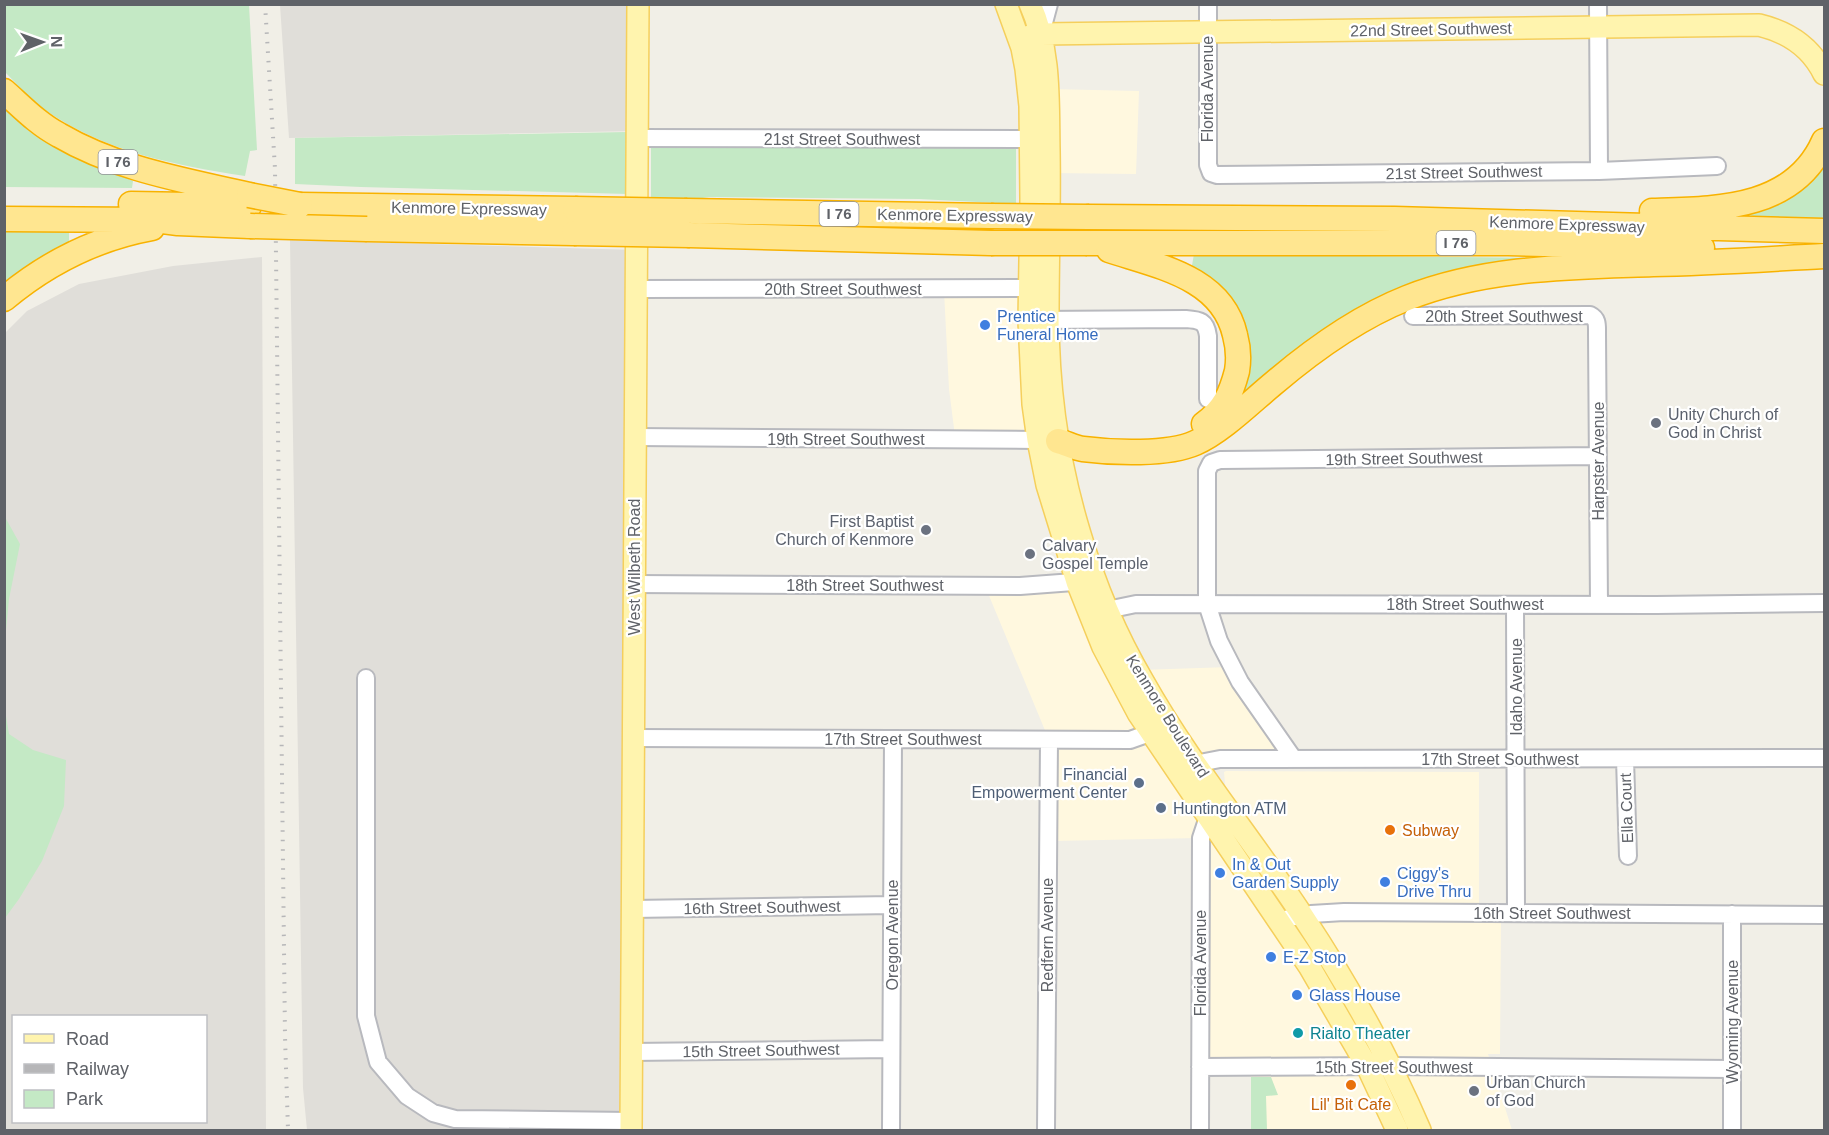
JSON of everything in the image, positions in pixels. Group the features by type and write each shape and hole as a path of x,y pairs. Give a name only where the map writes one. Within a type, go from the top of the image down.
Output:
{"highway":[{"name":"Kenmore Expressway","path":"4,91 38,122 57,135 92,153 249,209 367,217 575,221 690,235 991,243 1508,243 1824,251"},
{"path":"1395,219 1717,209 1769,196 1787,187 1814,160 1824,141"},
{"path":"4,203 249,209"},
{"name":"Kenmore Expressway","path":"4,219 155,220 178,224 249,209 300,205 367,217"},
{"name":"Kenmore Expressway","path":"575,221 687,211 1395,219 1824,231"},
{"path":"4,299 68,255 142,230 178,224"},
{"path":"1048,440 1082,435 1150,438 1180,435 1199,427 1217,415 1228,398 1238,366 1233,324 1214,295 1195,281 1175,271 1087,243"},
{"path":"1048,440 1081,449 1139,452 1172,451 1196,443 1215,432 1295,366 1352,326 1406,298 1457,283 1565,266 1705,263 1824,256"}],"main road":[{"name":"West Wilbeth Road","path":"631,1126 638,4"},
{"name":"Kenmore Boulevard","path":"1006,4 1019,38 1026,69 1030,106 1039,139"},
{"name":"Kenmore Boulevard","path":"1030,4 1041,34 1048,89 1039,139 1039,320 1051,394 1048,440 1067,485 1103,647 1138,713 1161,729"},
{"name":"22nd Street Southwest","path":"1019,38 1041,34 1208,31 1760,25 1777,29 1803,45 1824,74"},
{"name":"Kenmore Boulevard","path":"1087,581 1107,610 1142,680 1161,729 1219,813 1302,915 1371,1030 1420,1131"},
{"name":"Kenmore Boulevard","path":"1219,813 1279,920 1325,992 1367,1066 1397,1131"}],"street":[{"path":"1041,34 1049,4"},
{"name":"Florida Avenue","path":"1208,4 1208,165 1211,173"},
{"path":"1598,4 1599,171"},
{"name":"21st Street Southwest","path":"636,138 1039,139"},
{"name":"21st Street Southwest","path":"1211,173 1229,175 1599,171 1717,166"},
{"name":"20th Street Southwest","path":"637,289 1039,288"},
{"name":"20th Street Southwest","path":"1413,316 1590,315 1595,317"},
{"name":"Harpster Avenue","path":"1595,317 1598,334 1599,605"},
{"path":"1039,320 1186,319 1202,322 1208,336 1208,399"},
{"name":"19th Street Southwest","path":"635,437 1048,440"},
{"name":"19th Street Southwest","path":"1207,604 1208,471 1211,463 1220,460 1598,456"},
{"name":"18th Street Southwest","path":"634,584 1020,586 1087,581"},
{"name":"18th Street Southwest","path":"1107,610 1136,604 1824,603"},
{"path":"1207,604 1219,641 1240,682 1293,758"},
{"name":"Idaho Avenue","path":"1515,605 1516,913"},
{"path":"366,678 366,1016 378,1062 407,1096 433,1113 455,1119 631,1126"},
{"name":"17th Street Southwest","path":"633,738 1130,740 1161,729"},
{"name":"Oregon Avenue","path":"891,1131 892,739"},
{"name":"Redfern Avenue","path":"1046,1131 1049,740"},
{"name":"17th Street Southwest","path":"1186,766 1220,759 1293,758 1824,758"},
{"name":"Ella Court","path":"1625,759 1628,856"},
{"name":"Florida Avenue","path":"1200,1131 1201,838 1206,823 1219,813"},
{"name":"16th Street Southwest","path":"632,909 892,905"},
{"name":"16th Street Southwest","path":"1279,920 1302,915 1344,912 1824,915"},
{"name":"Wyoming Avenue","path":"1732,914 1732,1131"},
{"name":"15th Street Southwest","path":"632,1052 891,1048"},
{"name":"15th Street Southwest","path":"1200,1068 1389,1066 1732,1069"}],"shaded area":[{"path":"280,5 637,5 636,131 289,138"},
{"path":"1048,89 1139,91 1136,174 1049,173"},
{"path":"290,240 636,250 631,1130 307,1130 303,1088"},
{"path":"262,257 266,1130 5,1130 5,333 27,311 79,284 173,266"},
{"path":"944,291 1026,291 1033,437 955,436 949,389"},
{"path":"1077,582 1151,732 1049,740 985,586"},
{"path":"1230,667 1287,755 1198,760 1140,670"},
{"path":"1150,736 1206,820 1199,838 1053,841 1052,743"},
{"path":"1224,772 1479,772 1479,919 1501,919 1500,1054 1488,1054 1512,1130 1251,1130 1251,1067 1200,1067 1201,838 1227,807"}],"green space":[{"path":"4,5 249,5 257,150 250,151 245,176 141,155 92,136 45,110 5,72"},
{"path":"4,101 94,162 133,181 132,188 5,187"},
{"path":"627,132 628,194 295,184 295,138"},
{"path":"651,144 1016,144 1016,204 919,199 709,197 651,202"},
{"path":"1824,162 1824,218 1732,217 1794,194 1810,182"},
{"path":"5,230 69,230 69,245 5,291"},
{"path":"1194,254 1540,258 1423,284 1234,409 1246,353 1191,271"},
{"path":"5,517 20,544 9,599 5,641"},
{"path":"4,704 9,734 33,750 66,760 64,806 42,861 5,918"},
{"path":"1251,1077 1271,1077 1278,1095 1266,1096 1267,1130 1251,1130"}],"railway":[{"path":"265,4 275,169 288,1130"}],"place":[{"name":"Prentice Funeral Home","path":"985,325"},
{"name":"Unity Church of God in Christ","path":"1656,423"},
{"name":"First Baptist Church of Kenmore","path":"926,530"},
{"name":"Calvary Gospel Temple","path":"1030,554"},
{"name":"Financial Empowerment Center","path":"1139,783"},
{"name":"Huntington ATM","path":"1161,808"},
{"name":"Subway","path":"1390,830"},
{"name":"In & Out Garden Supply","path":"1220,873"},
{"name":"Ciggy's Drive Thru","path":"1385,882"},
{"name":"E-Z Stop","path":"1271,957"},
{"name":"Glass House","path":"1297,995"},
{"name":"Rialto Theater","path":"1298,1033"},
{"name":"Lil' Bit Cafe","path":"1351,1085"},
{"name":"Urban Church of God","path":"1474,1091"}]}
